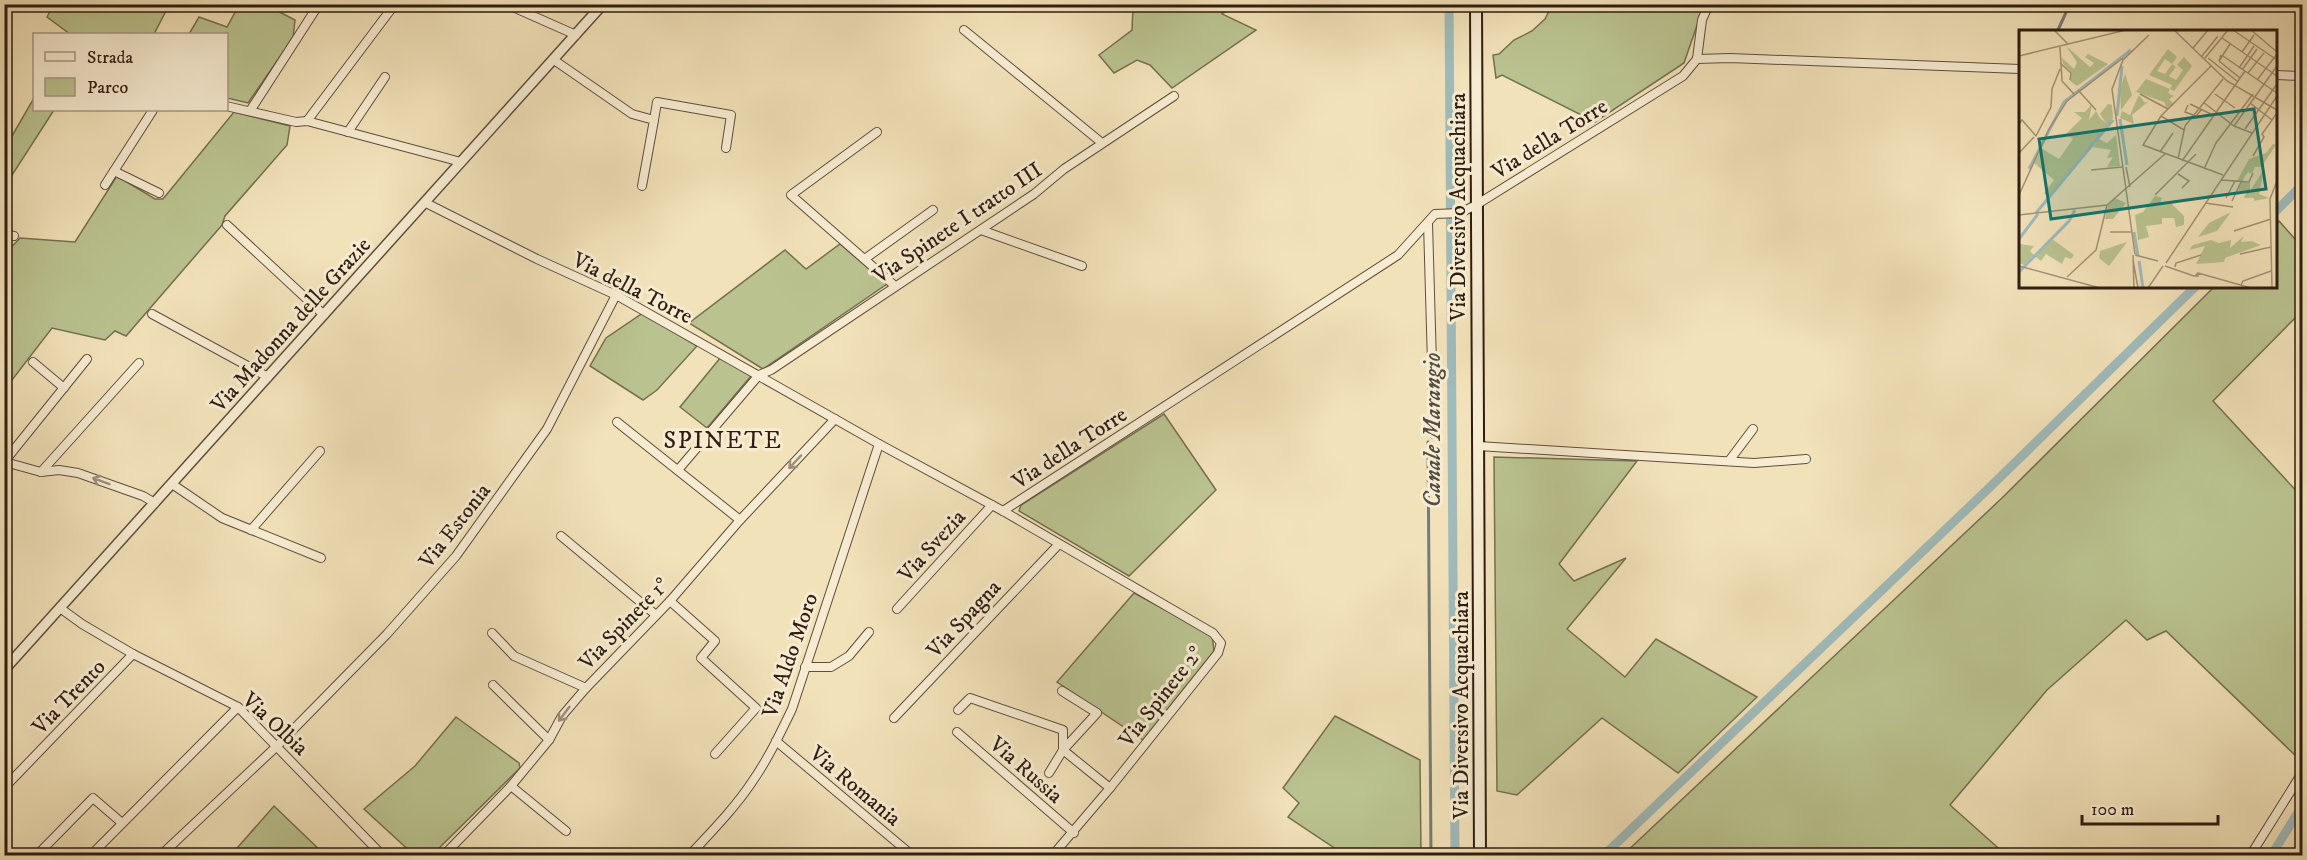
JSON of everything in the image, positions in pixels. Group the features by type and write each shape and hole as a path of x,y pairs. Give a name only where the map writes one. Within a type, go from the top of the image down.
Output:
{"main road":[{"name":"Via Diversivo Acquachiara","path":"1476,4 1480,855"}],"street":[{"path":"250,111 319,4"},
{"path":"307,120 395,4"},
{"path":"506,4 576,35"},
{"name":"Via Madonna delle Grazie","path":"4,670 603,4"},
{"path":"1709,4 1702,21 1697,59 1730,58 2019,69"},
{"path":"964,30 1102,143"},
{"name":"Via della Torre","path":"426,203 537,259 616,295 879,444 1003,510 1398,255 1435,214 1460,213 1476,206 1683,75 1697,59"},
{"path":"554,60 632,114 654,120"},
{"path":"2277,75 2302,76"},
{"path":"348,132 386,76"},
{"name":"Via Spinete I tratto III","path":"759,375 781,363 981,230 1102,143 1174,96"},
{"path":"642,186 657,102 731,115 726,148"},
{"path":"228,106 296,122 307,120 461,162"},
{"path":"105,185 152,111"},
{"path":"877,132 791,195 866,258 895,286"},
{"path":"114,171 159,193"},
{"path":"866,258 933,210"},
{"path":"1428,223 1434,434"},
{"path":"228,225 324,315"},
{"path":"981,230 1082,266"},
{"path":"4,234 14,236"},
{"name":"Via Estonia","path":"160,855 277,746 387,634 456,556 547,429 616,295"},
{"path":"152,314 268,377"},
{"path":"87,359 5,462 41,472 59,470 78,473 143,496 154,504"},
{"path":"33,362 64,388"},
{"path":"41,472 139,363"},
{"path":"678,470 759,375"},
{"name":"Via Spinete 1°","path":"446,855 511,786 549,740 562,716 586,688 670,601 740,520 835,419"},
{"path":"617,422 740,520"},
{"path":"1729,461 1753,429"},
{"name":"Via Aldo Moro","path":"689,855 719,824 753,781 792,709 879,444"},
{"path":"1478,446 1754,463 1806,459"},
{"path":"251,530 320,451"},
{"path":"172,484 222,518 321,558"},
{"name":"Via Svezia","path":"897,609 992,505"},
{"name":"Via Spinete 2°","path":"1003,510 1214,633 1221,643 1218,653 1074,832 1052,855"},
{"path":"561,536 656,615"},
{"name":"Via Spagna","path":"894,718 1059,544"},
{"path":"670,601 715,641 701,658 756,708 715,754"},
{"name":"Via Olbia","path":"60,608 82,624 133,654 238,707 383,855"},
{"path":"805,667 831,667 849,656 869,632"},
{"path":"492,633 513,656 586,688"},
{"name":"Via Trento","path":"4,788 133,654"},
{"path":"493,685 549,740"},
{"path":"1049,773 1063,750 1097,713 1062,691"},
{"path":"958,710 970,698 1062,730 1063,750 1110,788"},
{"path":"90,855 238,707"},
{"name":"Via Russia","path":"957,732 1074,832"},
{"name":"Via Romania","path":"776,741 913,855"},
{"path":"2250,855 2302,773"},
{"path":"511,786 566,831"},
{"path":"36,855 93,798 122,823"}],"green space":[{"path":"54,4 169,4 155,33 69,33 47,17"},
{"path":"239,5 266,5 295,20 293,38 248,103 228,98 228,33 190,33 199,17 227,27"},
{"path":"1104,5 1235,5 1222,14 1256,30 1172,88 1150,65 1137,60 1114,73 1099,55 1132,30 1133,7"},
{"path":"1552,5 1704,5 1684,63 1595,122 1502,75 1496,78 1493,55 1499,54 1514,40 1532,31 1545,19"},
{"path":"33,100 33,111 53,111 5,186 5,148"},
{"path":"234,112 290,126 287,145 225,216 222,225 126,336 115,331 105,340 52,328 5,389 5,254 20,238 75,242 117,176 155,199 163,199"},
{"path":"2279,221 2302,247 2302,311 2213,401 2302,497 2302,751 2298,758 2166,631 2147,640 2126,620 2047,690 1950,805 2006,855 1623,855 2002,498 2213,288 2277,288 2277,224"},
{"path":"840,244 887,284 763,369 689,323 785,250 806,269"},
{"path":"643,313 697,346 657,390 643,400 590,366 606,338"},
{"path":"721,357 751,376 707,428 680,407"},
{"path":"1164,414 1216,490 1129,576 1019,511 1021,505"},
{"path":"1494,457 1637,461 1559,564 1574,581 1626,558 1567,629 1625,677 1656,639 1757,697 1678,773 1602,718 1517,795 1497,791"},
{"path":"1134,593 1212,635 1214,651 1143,740 1057,682"},
{"path":"1335,716 1420,760 1421,855 1345,855 1288,817 1299,803 1283,788"},
{"path":"456,717 519,763 520,768 432,855 414,855 364,809 415,766"},
{"path":"274,806 325,855 231,855"}],"waterway":[{"name":"Canale Marangio","path":"1449,4 1455,856"},
{"path":"2058,30 2070,4"},
{"path":"2277,210 2302,185"},
{"path":"1603,856 1988,489 2194,288"},
{"path":"1428,442 1431,856"},
{"path":"2271,856 2302,806"}],"district":[{"name":"SPINETE","path":"723,440"}]}
